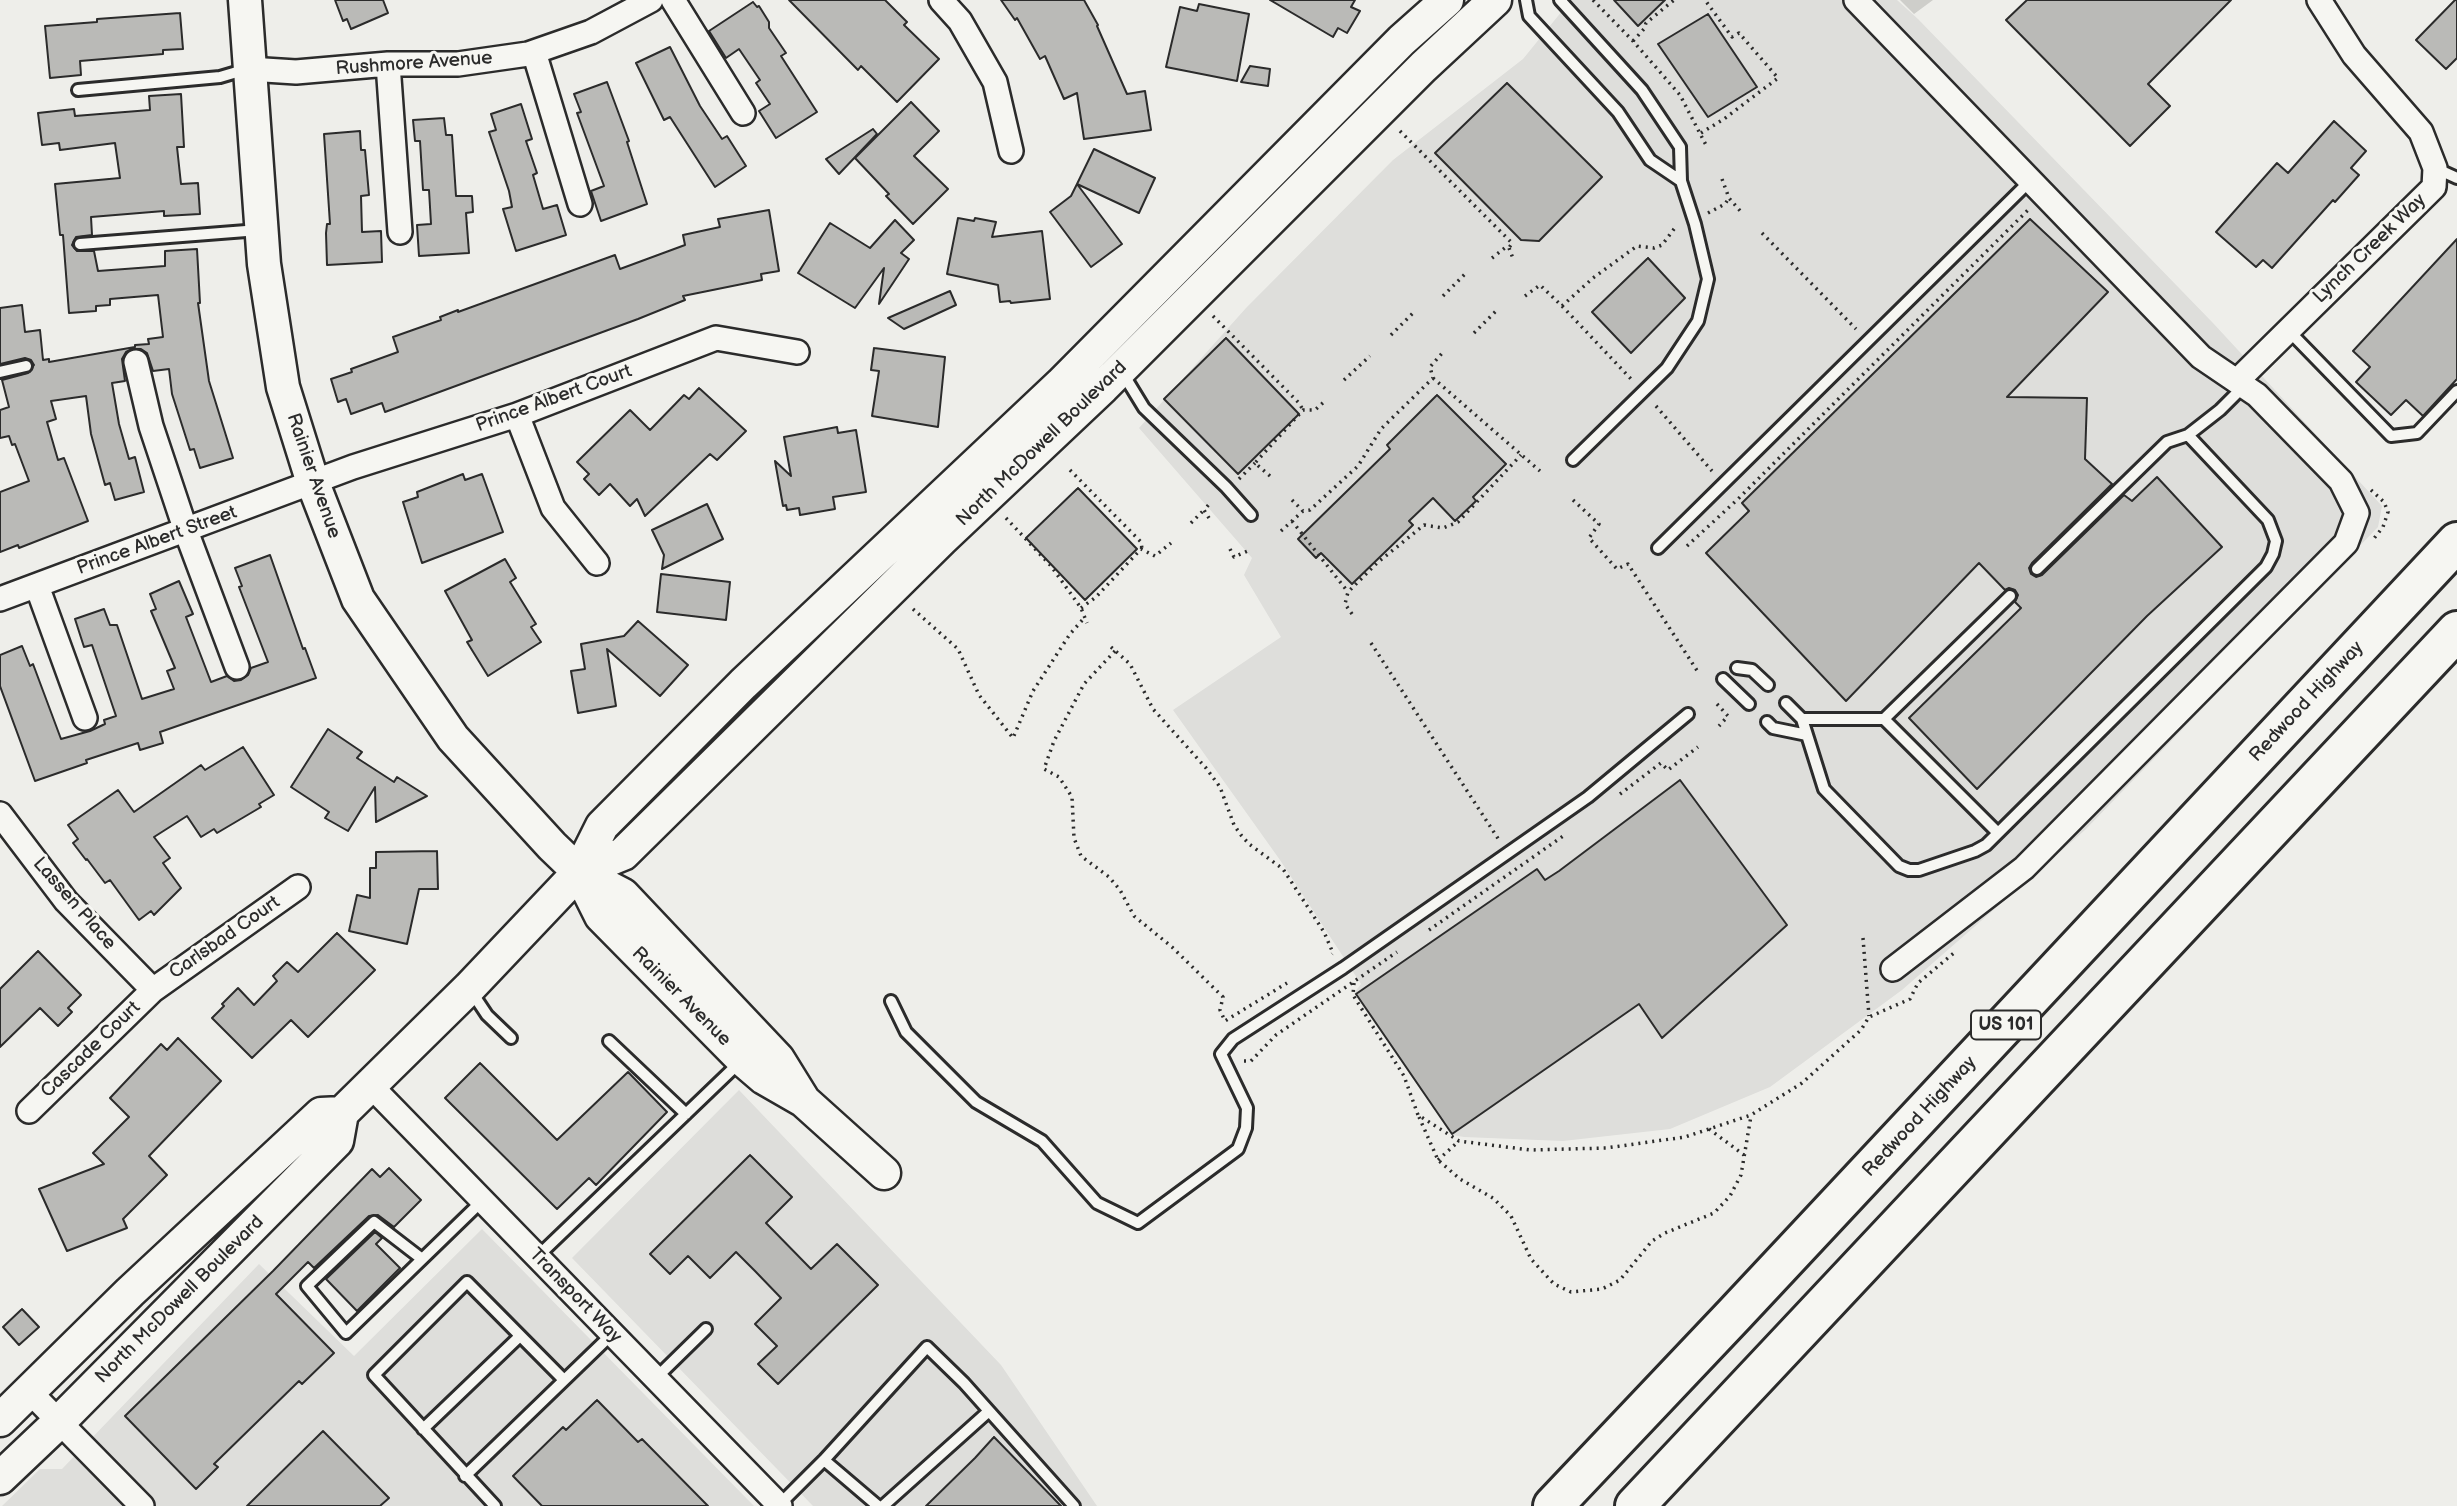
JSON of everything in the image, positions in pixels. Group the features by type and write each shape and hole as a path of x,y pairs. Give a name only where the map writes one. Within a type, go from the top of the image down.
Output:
{"highway":[{"name":"Redwood Highway","path":"1553,1506 2457,542"},
{"name":"US 101","path":"1634,1506 2457,631"}],"main road":[{"name":"Rainier Avenue","path":"245,0 264,264 283,387 313,484 358,600 462,748 579,872 601,916 752,1050 764,1079 804,1101 884,1173"},
{"name":"North McDowell Boulevard","path":"0,1478 60,1422 337,1141 342,1113 469,988 579,872 601,826 743,684 1061,384 1402,40 1447,0"},
{"name":"North McDowell Boulevard","path":"579,872 623,854 942,539 1121,370 1413,77 1495,0"},
{"name":"North McDowell Boulevard","path":"0,1420 321,1114 342,1113"}],"street":[{"name":"Rushmore Avenue","path":"249,69 296,72 387,64 458,64 534,52 592,32 651,0"},
{"path":"673,0 743,113"},
{"path":"941,0 960,21 995,82 1011,151"},
{"path":"1856,0 2201,357 2257,395 2341,481 2357,513 2346,543 2024,868 1893,969"},
{"path":"2319,0 2354,55 2421,132 2435,168"},
{"path":"534,52 580,204"},
{"path":"387,64 400,232"},
{"name":"Lynch Creek Way","path":"2240,383 2288,330 2434,187 2435,168"},
{"name":"Prince Albert Court","path":"313,484 353,467 517,415 716,338 797,352"},
{"path":"136,362 151,426 186,531 237,667"},
{"path":"517,415 553,508 597,563"},
{"name":"Prince Albert Street","path":"0,599 313,484"},
{"path":"37,586 85,718"},
{"name":"Lassen Place","path":"0,814 66,901 153,990"},
{"name":"Carlsbad Court","path":"153,990 298,887"},
{"name":"Cascade Court","path":"29,1111 153,990"},
{"name":"Transport Way","path":"370,1085 780,1506"},
{"path":"29,1391 142,1506"}],"lane":[{"path":"1526,0 1529,16 1618,112 1650,160 1681,181"},
{"path":"1560,0 1642,90 1680,147 1681,181 1708,279 1698,321 1667,368 1573,460"},
{"path":"78,90 220,77 249,69"},
{"path":"2435,168 2457,178"},
{"path":"1658,548 2031,180"},
{"path":"80,244 262,229"},
{"path":"2288,330 2390,436 2417,433 2457,391"},
{"path":"0,372 26,366"},
{"path":"1121,370 1144,408 1226,487 1251,515"},
{"path":"2037,569 2167,442 2188,435 2220,410 2240,383"},
{"path":"1786,703 1802,719 1824,789 1899,866 1909,870 1930,867 1986,845 2266,567 2273,554 2276,541 2268,520 2188,435"},
{"path":"1802,719 1884,719 2010,596"},
{"path":"1737,668 1752,670 1768,685"},
{"path":"1723,679 1749,704"},
{"path":"891,1001 906,1032 976,1102 1042,1141 1097,1203 1138,1223 1238,1149 1246,1128 1247,1108 1221,1054 1233,1039 1343,968 1588,797 1688,714"},
{"path":"1884,719 1998,833"},
{"path":"1768,722 1773,728 1807,735"},
{"path":"469,988 487,1015 511,1038"},
{"path":"609,1041 686,1114"},
{"path":"537,1257 752,1050"},
{"path":"422,1259 374,1222 307,1286 346,1333 482,1201"},
{"path":"495,1506 374,1375 467,1282 564,1380"},
{"path":"656,1378 706,1329"},
{"path":"465,1476 612,1334"},
{"path":"423,1429 520,1336"},
{"path":"780,1506 927,1347 989,1410 1074,1506"},
{"path":"824,1460 881,1506 989,1410"}],"path":[{"path":"1593,0 1680,95 1707,147"},
{"path":"1633,41 1646,23 1674,0"},
{"path":"1701,133 1779,78 1739,33 1732,37 1705,0"},
{"path":"1400,131 1512,243 1509,248"},
{"path":"1722,179 1729,198 1742,213"},
{"path":"1707,214 1725,204 1729,198"},
{"path":"1687,546 1738,499 2028,210"},
{"path":"1562,306 1593,278 1637,246 1654,248 1662,245 1677,225"},
{"path":"1762,233 1857,331"},
{"path":"1492,258 1506,247 1509,248"},
{"path":"1509,248 1514,261"},
{"path":"1443,296 1466,273"},
{"path":"1525,296 1540,285 1632,380"},
{"path":"1474,333 1496,310"},
{"path":"1391,335 1415,312"},
{"path":"1211,315 1303,410"},
{"path":"1444,351 1430,367 1433,378 1540,471"},
{"path":"1344,380 1370,356"},
{"path":"1281,531 1303,511 1310,510 1358,466 1381,429 1433,378"},
{"path":"1239,479 1303,410 1315,410 1326,400"},
{"path":"1656,406 1713,471"},
{"path":"1352,614 1345,604 1348,592 1385,556 1424,525 1443,528 1458,522 1521,455"},
{"path":"1255,463 1270,476"},
{"path":"1070,470 1141,542 1142,549"},
{"path":"1292,500 1303,511"},
{"path":"1573,500 1599,524 1590,538 1617,569 1628,564 1698,672"},
{"path":"1191,523 1211,502"},
{"path":"1204,510 1209,518"},
{"path":"913,609 958,649 979,695 1013,738 1033,691 1070,634 1086,620 1082,608 1051,566 1006,518"},
{"path":"1292,521 1348,592"},
{"path":"1142,549 1156,556 1171,543"},
{"path":"1082,608 1142,549"},
{"path":"1230,549 1234,557 1250,550"},
{"path":"1371,643 1499,840"},
{"path":"1290,981 1225,1021 1220,1010 1223,997 1172,947 1134,916 1120,890 1109,877 1081,856 1074,838 1072,797 1059,777 1044,769 1054,741 1084,684 1113,649 1130,664 1153,709 1220,787 1230,816 1241,835 1283,869 1324,932 1333,953 1322,960"},
{"path":"1717,704 1728,716 1718,726"},
{"path":"1618,796 1661,763 1668,770 1698,747"},
{"path":"1423,934 1531,861 1574,828"},
{"path":"1863,938 1869,1017"},
{"path":"1244,1061 1251,1061 1276,1035 1402,949"},
{"path":"1418,1115 1438,1160 1460,1179 1493,1198 1511,1216 1531,1259 1554,1284 1571,1292 1602,1289 1620,1280 1652,1241 1714,1213 1730,1196 1741,1175 1751,1115"},
{"path":"1709,1129 1745,1155"},
{"path":"1438,1160 1459,1141"}],"shaded area":[{"path":"1571,0 1897,0 2213,323 2382,506 2378,527 2085,830 1902,990 1770,1087 1670,1129 1563,1141 1464,1137 1452,1135 1354,993 1361,984 1280,860 1173,710 1281,637 1244,575 1252,558 1139,428 1246,308 1393,160 1523,59"},
{"path":"1900,0 1933,0 1914,14"},
{"path":"739,1090 1001,1365 1097,1506 813,1506 572,1258"},
{"path":"482,1229 754,1506 2,1506 40,1469 62,1469 259,1264 354,1356"}],"building":[{"path":"335,0 383,0 388,13 351,29 347,19 343,21"},
{"path":"789,0 885,0 907,22 904,25 939,59 897,102 861,66 858,70"},
{"path":"1001,0 1084,0 1098,25 1127,94 1145,91 1151,130 1084,139 1077,93 1064,99 1045,56 1040,59 1017,18 1015,20"},
{"path":"1270,0 1355,0 1351,7 1360,11 1347,33 1338,28 1333,37"},
{"path":"1614,0 1665,0 1638,26"},
{"path":"2027,0 2231,0 2148,84 2170,106 2130,146 2006,20"},
{"path":"2455,0 2457,58 2446,69 2416,40"},
{"path":"753,2 759,6 769,22 769,28 786,53 781,56 817,112 776,138 759,111 770,104 756,83 760,80 739,49 726,58 709,31"},
{"path":"1199,4 1249,14 1237,81 1166,67 1180,7 1197,11"},
{"path":"180,13 183,49 163,50 163,54 80,61 81,75 50,78 45,26"},
{"path":"1708,14 1757,87 1708,117 1658,44"},
{"path":"670,47 700,106 722,139 727,136 746,166 715,187 670,117 664,120 636,63"},
{"path":"1250,66 1270,69 1268,86 1241,82"},
{"path":"607,82 629,141 627,142 647,204 601,221 591,191 604,186 577,113 581,112 574,94"},
{"path":"1507,83 1602,177 1539,241 1521,240 1435,153"},
{"path":"181,94 184,147 177,147 181,184 198,183 200,214 164,216 164,211 91,217 92,235 76,237 72,245 77,251 94,251 98,271 165,266 165,251 197,249 198,303 209,381 233,458 200,468 194,449 190,450 172,394 169,369 153,371 147,353 141,349 132,349 126,352 122,359 125,381 112,383 119,424 129,459 135,457 144,492 115,500 110,483 105,485 91,434 86,396 51,401 56,419 47,422 58,460 64,458 88,521 19,548 18,545 0,552 0,492 29,481 15,444 12,445 9,436 0,438 0,410 9,407 2,380 28,373 34,365 31,360 25,358 0,364 0,308 22,305 25,332 40,330 43,360 49,359 49,362 149,344 148,339 163,337 158,295 110,299 110,305 96,306 96,311 69,313 63,235 60,235 55,184 120,178 115,143 60,150 59,143 42,145 38,113 74,109 75,116 150,110 149,96"},
{"path":"911,102 939,131 914,156 948,189 913,224 855,158"},
{"path":"521,104 532,139 526,141 537,173 533,175 543,209 557,205 566,235 516,251 503,209 512,207 509,191 489,132 496,130 491,114"},
{"path":"444,118 446,135 452,135 456,196 472,196 473,212 466,213 469,253 419,256 417,225 431,224 429,190 423,190 420,141 415,141 413,120"},
{"path":"2334,121 2366,151 2351,168 2359,175 2272,268 2263,260 2256,267 2216,232 2277,163 2288,173"},
{"path":"873,129 877,134 839,174 826,159"},
{"path":"360,131 361,150 365,150 369,195 361,196 362,232 381,231 382,262 327,265 326,233 327,224 330,224 324,134"},
{"path":"1094,149 1155,178 1139,213 1077,184"},
{"path":"1077,184 1122,244 1091,267 1050,212 1071,196"},
{"path":"769,210 779,271 761,274 762,280 683,296 685,300 638,319 385,412 382,403 351,414 346,399 338,402 331,379 398,352 393,337 441,320 440,317 458,310 615,255 620,269 685,245 683,235 720,227 718,219"},
{"path":"958,218 996,222 992,237 1042,231 1050,299 1000,302 998,285 947,274"},
{"path":"2030,219 2108,292 2007,397 2087,398 2085,459 2112,484 2032,563 2029,568 2031,574 2036,577 2042,575 2124,495 2132,501 2157,477 2222,547 2147,616 1977,789 1909,718 2021,608 2015,602 2018,595 2015,590 2005,590 1979,563 1846,701 1706,553 1749,511 1742,503"},
{"path":"895,220 914,240 901,253 909,259 879,304 884,268 855,308 798,273 830,223 870,248"},
{"path":"2457,239 2457,379 2423,416 2406,400 2391,415 2356,382 2370,367 2353,351"},
{"path":"1648,258 1685,298 1631,353 1592,312"},
{"path":"950,291 956,305 904,329 888,318"},
{"path":"1226,338 1299,414 1238,474 1164,399"},
{"path":"874,348 945,357 938,427 872,416 879,371 871,370"},
{"path":"699,388 746,431 717,460 710,454 645,516 637,499 630,506 610,484 599,495 584,479 589,474 577,462 630,410 650,430 684,395 689,399"},
{"path":"1437,395 1506,464 1473,497 1476,501 1455,521 1433,498 1409,521 1413,525 1352,584 1321,553 1316,558 1298,539 1390,449 1387,445"},
{"path":"837,427 838,433 856,430 866,492 833,497 835,509 800,515 799,508 787,510 786,505 783,506 775,461 791,476 784,437"},
{"path":"463,474 465,480 482,474 503,532 422,563 403,502 418,497 417,492"},
{"path":"1078,488 1137,549 1085,600 1026,538"},
{"path":"707,504 723,539 662,569 664,555 652,530"},
{"path":"270,555 316,678 160,732 163,743 140,750 138,743 35,781 0,686 0,655 22,646 30,666 33,664 61,739 90,731 105,724 104,720 116,716 92,645 84,647 75,619 104,609 110,625 117,625 142,699 174,689 167,671 175,668 151,611 156,609 150,594 179,581 193,614 186,617 211,682 227,676 234,681 241,680 248,675 251,668 268,662 239,587 242,586 235,568"},
{"path":"505,559 516,578 510,582 536,624 531,627 541,642 488,676 467,642 472,640 445,591"},
{"path":"661,574 730,582 726,620 657,612"},
{"path":"638,621 688,665 660,696 607,649 616,706 578,713 571,671 585,669 581,644 624,636"},
{"path":"328,729 362,752 357,758 394,782 397,777 427,796 376,822 375,787 348,831 325,818 329,812 291,787"},
{"path":"243,747 274,795 259,804 261,807 217,833 214,829 201,837 187,816 154,837 170,858 163,863 181,888 154,915 151,911 139,920 110,880 105,883 73,843 78,839 68,825 118,790 134,812 201,765 205,770"},
{"path":"1680,780 1787,925 1662,1038 1639,1004 1452,1134 1356,994 1537,869 1545,880 1559,871"},
{"path":"437,851 438,889 419,889 407,944 349,931 357,895 370,898 370,868 376,868 376,852"},
{"path":"337,933 375,970 308,1037 291,1020 252,1058 212,1018 238,988 254,1005 277,981 273,976 287,962 298,972"},
{"path":"38,951 81,995 68,1008 72,1012 58,1026 40,1008 0,1047 0,989"},
{"path":"178,1038 221,1081 149,1156 167,1175 123,1219 127,1228 67,1251 39,1189 104,1164 93,1153 129,1117 110,1098 161,1044 167,1050"},
{"path":"480,1063 557,1140 628,1072 667,1112 596,1185 589,1178 557,1209 445,1098"},
{"path":"750,1155 792,1197 766,1223 811,1269 837,1244 878,1285 778,1384 758,1364 777,1346 755,1324 781,1298 755,1271 736,1252 710,1278 688,1256 670,1274 650,1254"},
{"path":"389,1168 421,1200 394,1227 378,1215 369,1216 314,1268 308,1262 276,1294 334,1353 302,1384 299,1381 214,1464 218,1467 196,1489 125,1416 273,1271 372,1169 380,1177"},
{"path":"375,1232 382,1238 376,1244 400,1268 357,1311 326,1279"},
{"path":"22,1309 39,1327 19,1345 3,1327"},
{"path":"597,1400 638,1442 642,1439 708,1506 542,1506 513,1476 563,1427 566,1430"},
{"path":"323,1431 389,1498 380,1506 247,1506"},
{"path":"994,1437 1061,1506 926,1506 975,1458"}]}
